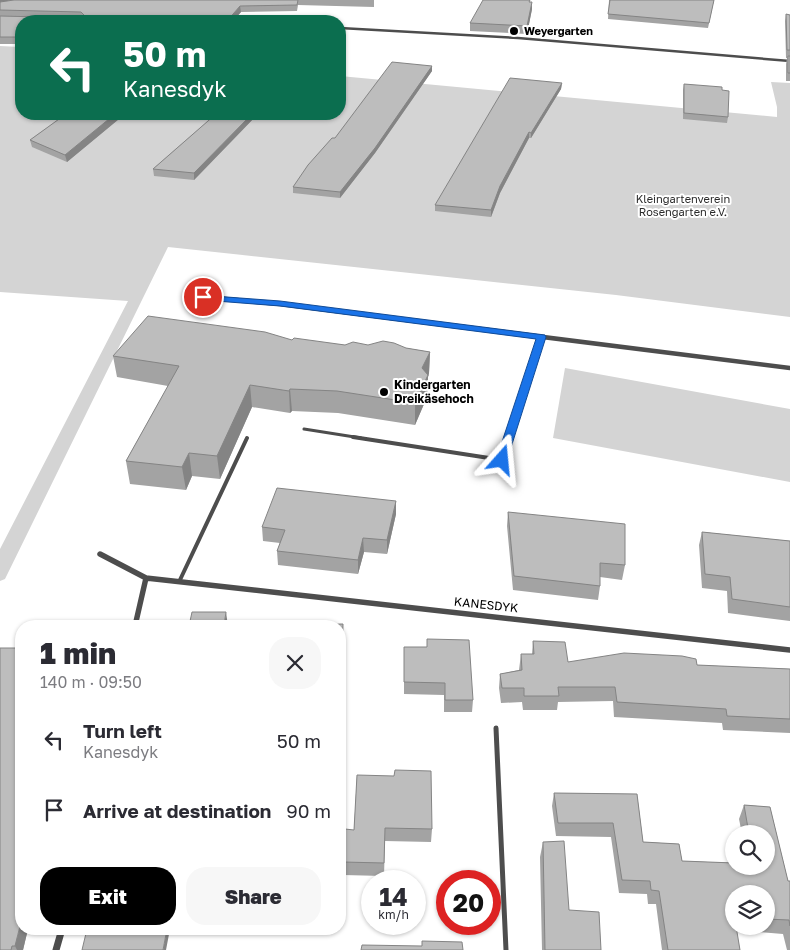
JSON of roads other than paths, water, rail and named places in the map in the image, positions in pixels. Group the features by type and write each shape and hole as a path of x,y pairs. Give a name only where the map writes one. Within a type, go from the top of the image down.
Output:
{"street":[{"path":"346,28 528,39 790,61"},
{"path":"203,297 280,304 790,368"},
{"name":"KANESDYK","path":"100,554 146,578 790,650"},
{"path":"136,620 146,578"},
{"path":"56,950 60,935"}],"lane":[{"path":"304,429 502,460 541,337"},
{"path":"179,582 246,438"},
{"path":"496,728 506,950"}],"place":[{"name":"Weyergarten","path":"514,31"},
{"name":"Kindergarten Dreikäsehoch","path":"384,392"}],"park label":[{"name":"Kleingartenverein Rosengarten e.V.","path":"683,205"}]}
